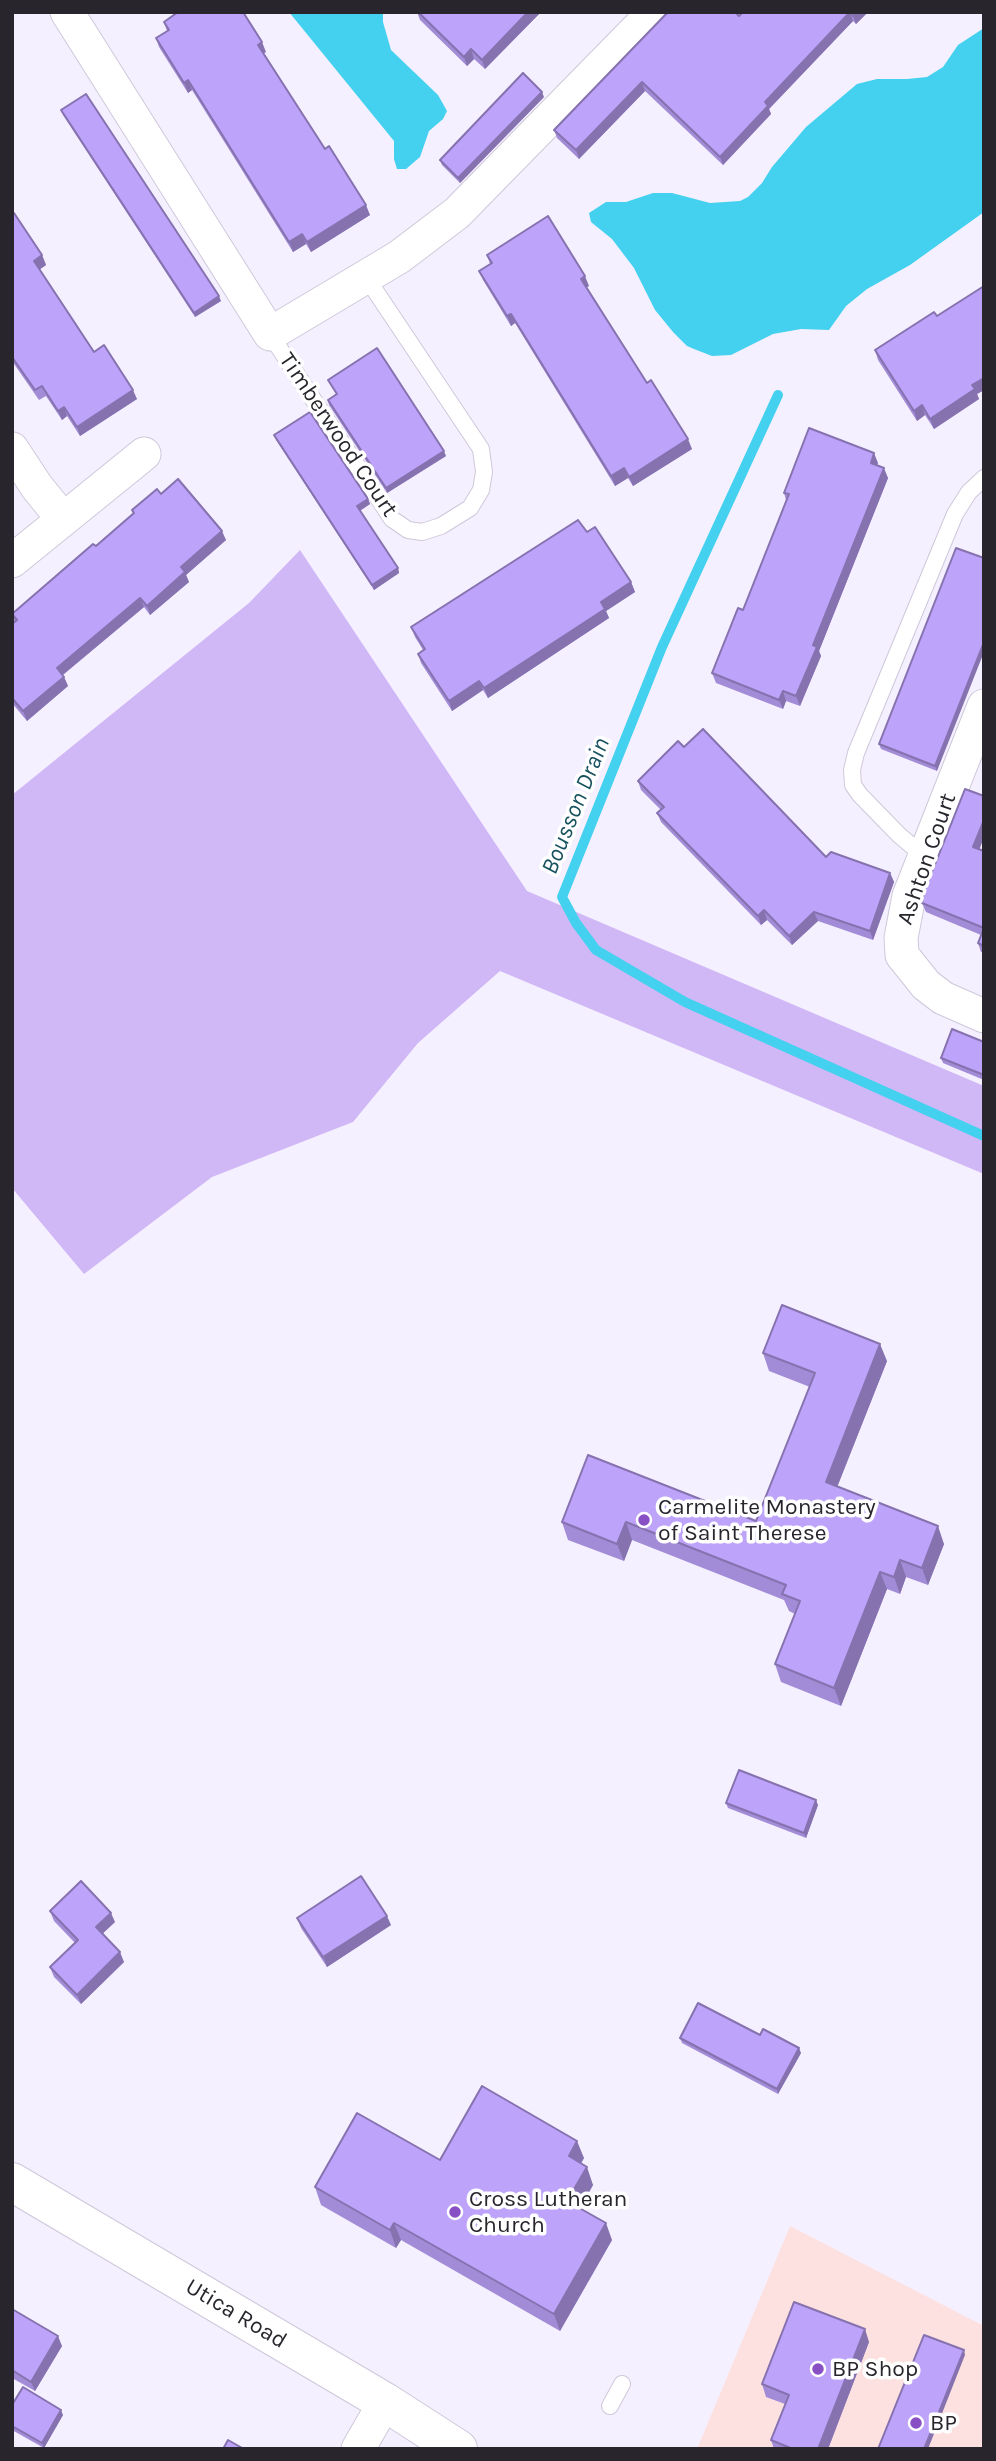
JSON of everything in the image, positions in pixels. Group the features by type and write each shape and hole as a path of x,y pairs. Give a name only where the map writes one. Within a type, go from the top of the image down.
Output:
{"main road":[{"name":"Utica Road","path":"12,2182 384,2402 458,2449"}],"street":[{"name":"Timberwood Court","path":"67,12 270,334 399,257 457,213 654,12"},
{"path":"12,449 62,519"},
{"path":"12,561 144,454"},
{"name":"Ashton Court","path":"984,706 909,896 901,929 901,955 926,985 943,998 984,1016"},
{"path":"358,2449 384,2402"}],"lane":[{"name":"Timberwood Court","path":"270,334 392,519 408,530 422,532 441,526 470,508 481,490 484,472 481,449 366,277"},
{"path":"927,852 912,846 899,835 860,795 853,785 852,770 856,753 956,514 970,492 984,478"},
{"path":"610,2406 622,2384"}],"shaded area":[{"path":"300,550 527,891 984,1086 984,1174 500,971 418,1043 353,1122 212,1177 84,1274 12,1188 12,795 249,603"},
{"path":"790,2226 984,2326 984,2449 697,2449"}],"water":[{"path":"289,12 383,12 391,50 438,95 447,111 443,119 429,131 420,157 406,169 397,169 394,141"},
{"path":"984,28 984,212 910,265 867,289 846,306 829,330 801,329 773,334 731,355 712,356 687,346 655,310 634,268 612,239 591,222 589,213 606,202 626,202 653,193 672,193 710,203 740,201 762,183 806,127 857,84 877,79 927,77 943,67 958,45"}],"building":[{"path":"178,12 243,12 262,42 258,45 325,149 329,146 366,205 307,242 302,234 289,242 188,80 184,83 156,38 169,30 164,22"},
{"path":"418,12 528,12 482,60 471,49 464,57"},
{"path":"668,12 735,12 739,16 743,12 850,12 765,102 768,106 720,157 642,82 576,150 554,130"},
{"path":"523,73 542,92 458,178 440,160"},
{"path":"86,94 219,296 194,313 61,110"},
{"path":"14,213 42,255 34,261 94,352 104,345 133,390 77,427 64,407 58,411 42,386 35,390 12,357"},
{"path":"548,216 585,276 581,279 647,383 651,380 688,439 629,477 624,468 611,476 511,314 507,316 479,271 492,263 487,255"},
{"path":"984,286 984,378 972,385 975,389 930,419 922,405 914,411 875,350 934,312 937,316"},
{"path":"377,348 444,451 386,488 328,400 337,394 328,380"},
{"path":"310,412 368,499 357,506 398,568 372,585 274,435"},
{"path":"809,428 874,453 871,463 884,468 813,645 817,647 796,696 783,691 779,700 712,673 738,608 743,610 789,494 784,493"},
{"path":"178,479 222,531 181,567 185,572 147,606 140,598 57,668 64,677 23,711 12,698 12,624 17,620 12,614 93,544 96,546 157,489 161,494"},
{"path":"578,520 587,532 595,527 631,582 601,602 605,609 484,688 479,681 449,701 418,654 425,649 411,627"},
{"path":"956,548 984,558 984,642 935,766 879,744"},
{"path":"703,729 826,857 831,852 890,873 870,931 814,912 789,936 764,910 758,916 657,813 664,807 638,781 678,741 684,747"},
{"path":"965,789 984,796 984,820 973,847 984,851 984,928 922,903"},
{"path":"984,928 984,946 978,943"},
{"path":"952,1029 984,1042 984,1075 941,1058"},
{"name":"Carmelite Monastery of Saint Therese","path":"782,1305 880,1344 826,1482 938,1526 922,1568 900,1560 894,1577 880,1572 834,1688 775,1664 800,1601 782,1594 786,1585 626,1522 617,1544 562,1522 588,1455 756,1521 815,1373 763,1353"},
{"path":"739,1770 816,1800 804,1833 726,1803"},
{"path":"361,1876 387,1916 323,1957 297,1918"},
{"path":"81,1881 111,1913 96,1927 120,1952 77,1995 50,1967 78,1940 50,1911"},
{"path":"698,2003 760,2035 763,2029 799,2048 777,2089 680,2038"},
{"name":"Cross Lutheran Church","path":"482,2086 577,2141 569,2156 587,2167 567,2201 606,2223 554,2314 394,2223 390,2230 315,2187 357,2113 440,2160"},
{"name":"BP Shop","path":"794,2302 865,2329 818,2449 793,2449 771,2440 789,2395 762,2384"},
{"path":"12,2309 58,2336 31,2382 12,2370"},
{"path":"924,2335 964,2350 924,2449 878,2449"},
{"path":"23,2387 61,2410 42,2443 12,2426 12,2405"},
{"path":"228,2440 244,2449 223,2449"}],"waterway":[{"name":"Bousson Drain","path":"778,395 662,647 562,897 576,923 596,950 685,1002 984,1136"}],"place":[{"name":"Carmelite Monastery of Saint Therese","path":"644,1520"},
{"name":"Cross Lutheran Church","path":"455,2212"},
{"name":"BP Shop","path":"818,2369"},
{"name":"BP","path":"916,2423"}]}
